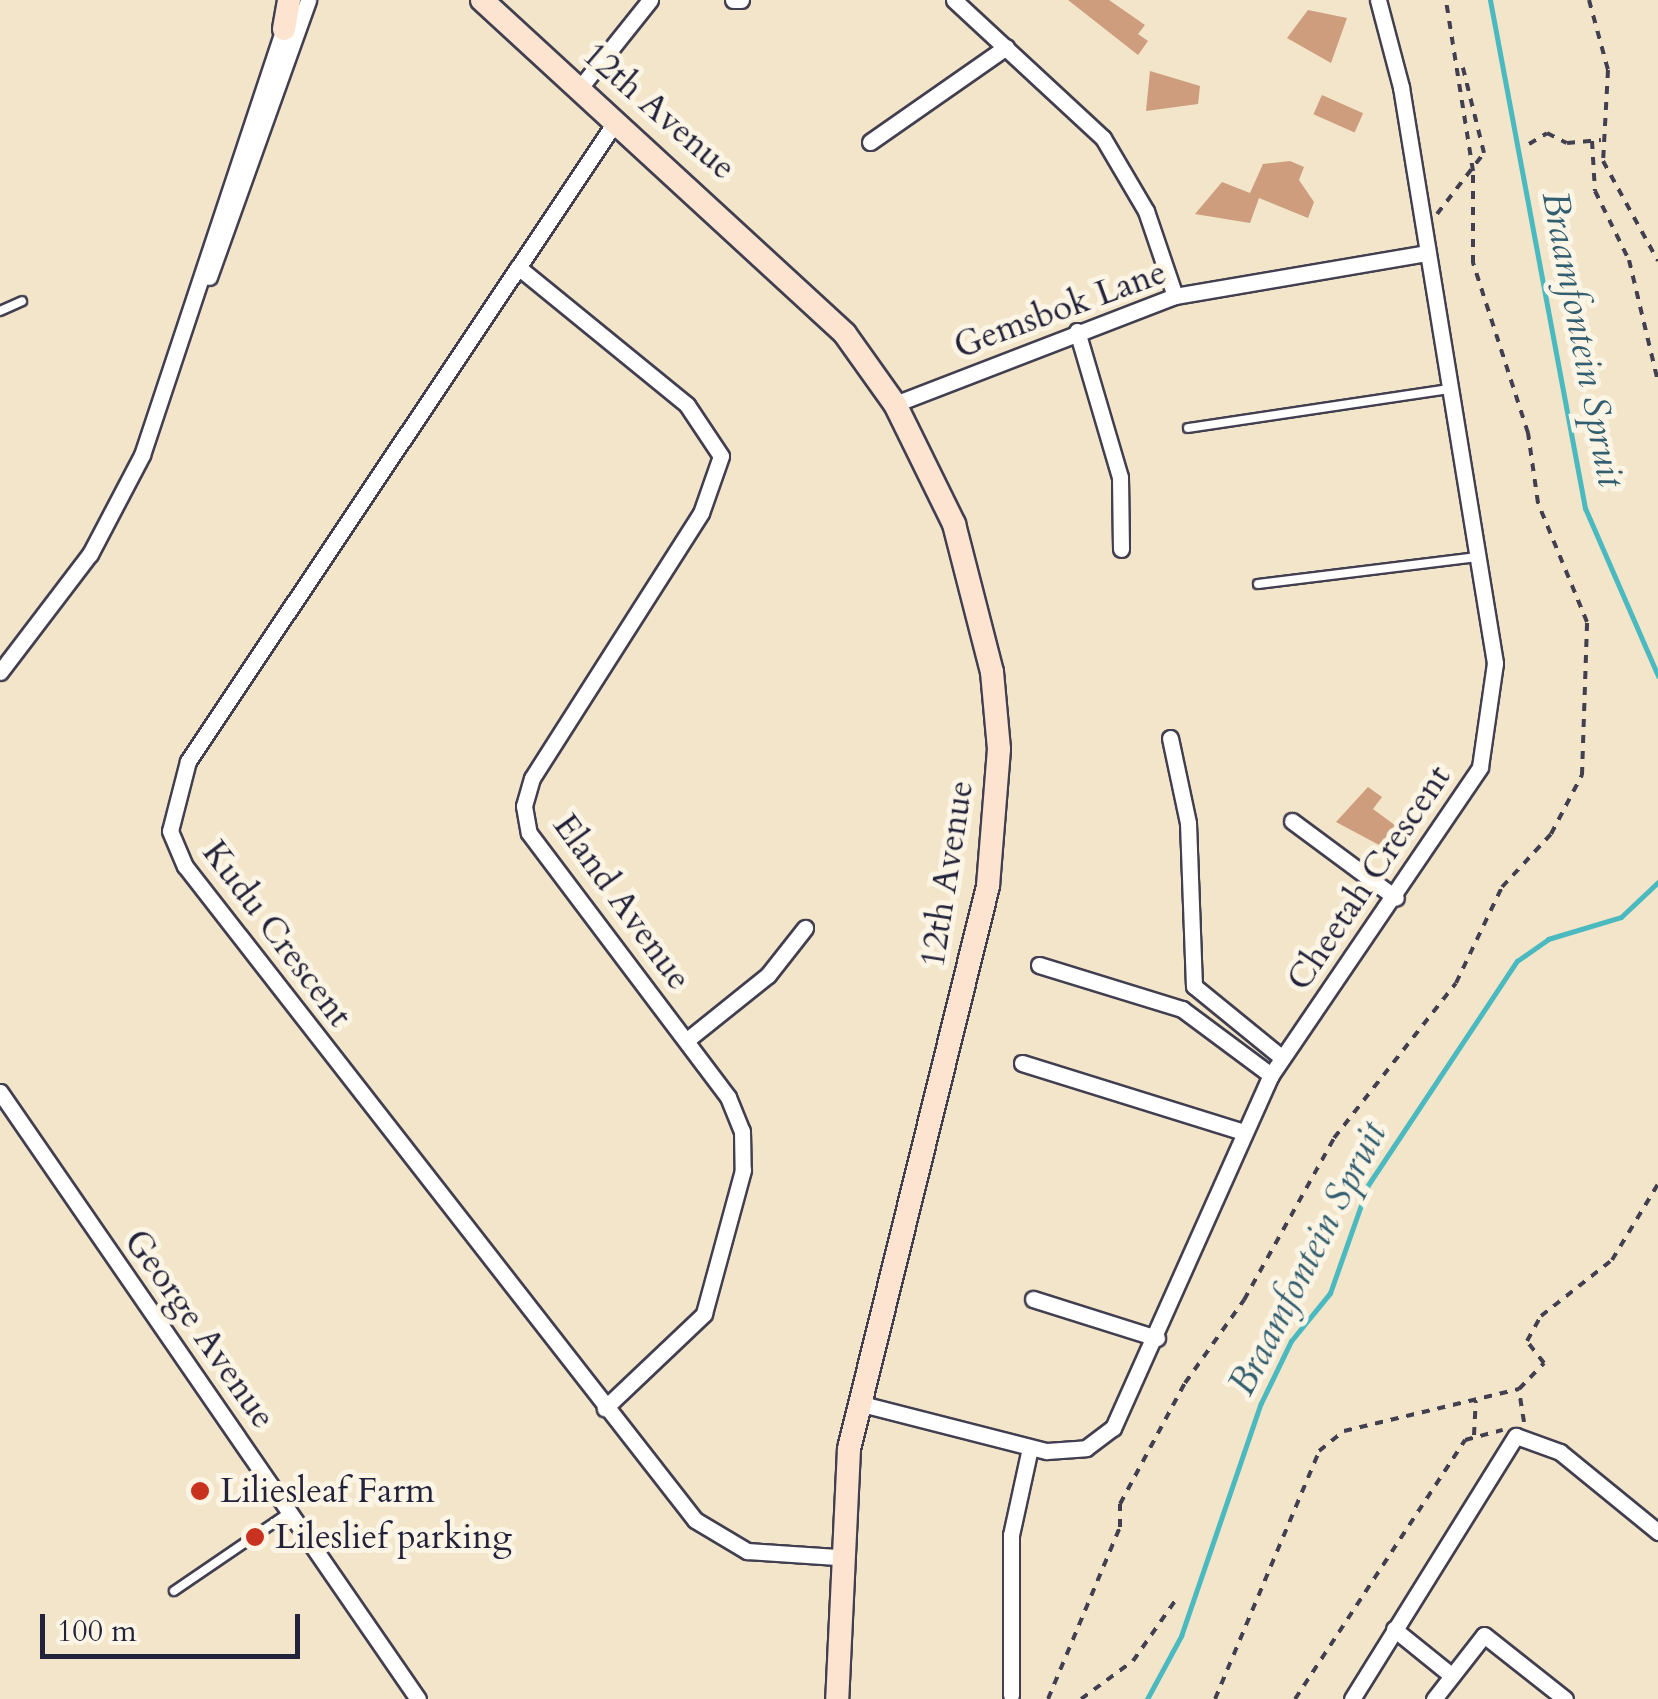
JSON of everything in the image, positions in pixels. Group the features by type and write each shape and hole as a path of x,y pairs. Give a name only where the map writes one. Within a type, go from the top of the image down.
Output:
{"street":[{"path":"207,281 292,0"},
{"path":"0,672 63,594 119,502 207,281 308,0"},
{"name":"12th Avenue","path":"482,0 798,282 895,404 972,584 992,672 998,820 968,975 858,1403 836,1557 837,1699"},
{"path":"578,89 650,0"},
{"path":"733,0 742,0"},
{"path":"954,0 1103,138 1146,211 1175,296"},
{"name":"Cheetah Crescent","path":"858,1403 1030,1448 1068,1452 1102,1439 1157,1338 1270,1075 1464,799 1489,737 1495,664 1423,228 1378,0"},
{"path":"870,142 1006,48"},
{"name":"Kudu Crescent","path":"616,121 188,761 170,831 185,866 605,1408 711,1536 747,1551 836,1557"},
{"name":"Gemsbok Lane","path":"895,404 1175,296 1427,254"},
{"name":"Eland Avenue","path":"518,267 706,424 721,456 701,513 532,778 524,806 529,832 687,1040 738,1115 743,1170 704,1314 605,1408"},
{"path":"1077,331 1120,477 1121,549"},
{"path":"1170,738 1188,823 1194,986 1280,1057"},
{"path":"1292,821 1396,898"},
{"path":"687,1040 768,975 806,928"},
{"path":"1040,965 1182,1010 1270,1075"},
{"path":"1022,1063 1243,1132"},
{"name":"George Avenue","path":"0,1092 418,1699"},
{"path":"1033,1300 1157,1338"},
{"path":"1352,1699 1520,1432 1560,1452 1658,1532"},
{"path":"1012,1695 1011,1535 1030,1448"},
{"path":"1394,1629 1451,1675"},
{"path":"1434,1699 1484,1635 1565,1699"}],"lane":[{"path":"0,311 22,301"},
{"path":"1188,428 1450,389"},
{"path":"1258,584 1477,557"},
{"path":"174,1591 290,1512"}],"path":[{"path":"1589,0 1608,70 1602,140 1619,196 1658,261"},
{"path":"1423,228 1484,152 1461,64"},
{"path":"1529,144 1547,132 1602,140"},
{"path":"1592,141 1595,191 1629,260 1658,382"},
{"path":"1215,1699 1318,1450 1344,1431 1520,1390 1544,1363 1527,1341 1541,1316 1612,1260 1658,1184"},
{"path":"1474,1435 1520,1432 1520,1390"},
{"path":"1294,1699 1474,1435 1476,1401"},
{"path":"1081,1699 1133,1661 1175,1601"}],"building":[{"path":"1068,0 1109,0 1145,25 1138,34 1148,41 1138,55"},
{"path":"1308,10 1347,18 1331,63 1287,38"},
{"path":"1150,71 1200,86 1198,104 1146,111"},
{"path":"1322,95 1363,113 1355,132 1313,114"},
{"path":"1290,161 1304,167 1299,180 1314,202 1308,218 1259,198 1250,223 1195,214 1222,182 1250,193 1263,164"},
{"path":"1368,787 1382,797 1373,809 1396,826 1381,846 1336,822"}],"waterway":[{"name":"Braamfontein Spruit","path":"1490,0 1585,508 1658,676"},
{"name":"Braamfontein Spruit","path":"1147,1699 1181,1636 1261,1403 1291,1341 1330,1293 1368,1185 1517,961 1548,939 1621,917 1658,882"}],"place":[{"name":"Liliesleaf Farm","path":"200,1491"},
{"name":"Lileslief parking","path":"255,1537"}]}
